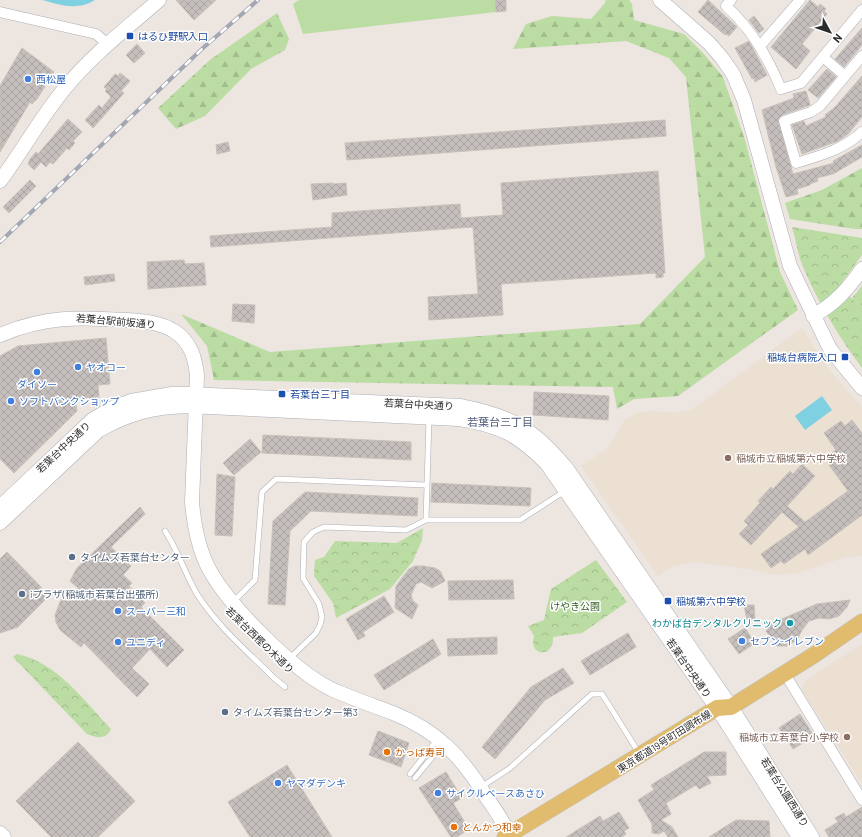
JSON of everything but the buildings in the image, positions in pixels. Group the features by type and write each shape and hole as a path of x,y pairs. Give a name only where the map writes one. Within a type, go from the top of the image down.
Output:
{"main road":[{"name":"東京都道19号町田調布線","path":"526,837 785,674 862,622"},
{"name":"東京都道19号町田調布線","path":"506,836 641,755 724,711"}],"street":[{"path":"0,180 40,119 66,87 109,45 159,0"},
{"path":"660,0 709,43 732,74 744,100 790,266 813,316 830,348 862,388"},
{"path":"730,0 726,6 750,30 760,46 781,89 801,83 862,10"},
{"path":"760,46 800,0"},
{"path":"0,12 96,34 109,45"},
{"path":"862,56 820,106 811,112 784,121 796,163 822,156 838,149 862,132"},
{"path":"823,57 844,76"},
{"path":"813,316 828,308 844,294 862,269"},
{"name":"若葉台駅前坂通り","path":"0,335 20,327 64,318 85,317 139,321 164,325 174,331 190,347 195,359 198,375 192,400"},
{"name":"若葉台駅前坂通り","path":"0,344 24,334 64,327 84,326 146,330 160,333 169,338 183,352 189,375 192,400"},
{"name":"若葉台中央通り","path":"0,507 92,420 112,408 131,401 172,394 192,400 484,422 517,437 532,448 547,464 724,711"},
{"name":"若葉台中央通り","path":"0,523 99,430 134,413 192,400 461,406 495,414 515,422 540,439 567,469 724,711"},
{"name":"若葉台西樫の木通り","path":"192,400 192,502 195,531 209,568 233,602 289,659 331,689 394,714 421,726 435,735 461,759 481,787 506,836"},
{"name":"若葉台西樫の木通り","path":"192,400 183,502 186,523 196,558 211,588 227,608 255,637 296,676 327,696 409,729 436,747 456,767 506,836"},
{"path":"785,674 862,800"},
{"name":"若葉台公園西通り","path":"724,711 802,835"},
{"path":"0,833 4,837"}],"lane":[{"path":"426,520 429,417"},
{"path":"233,602 255,580 262,492 276,479 426,485"},
{"path":"289,659 316,633 322,617 319,604 303,578 304,542 308,536 318,529 324,527 406,530 426,520 520,520 566,490"},
{"path":"165,530 174,544 196,592 207,608 273,677 285,687"},
{"path":"481,787 510,768 592,694 602,694 641,755"},
{"path":"410,774 436,747"},
{"path":"415,778 436,747"}],"shaded area":[{"name":"稲城市立稲城第六中学校","path":"802,328 828,369 862,407 862,556 846,557 798,573 775,575 749,569 693,562 671,567 658,576 581,466 607,449 625,420 637,413 653,411 676,413 693,409"},
{"name":"稲城市立若葉台小学校","path":"862,644 862,784 802,690 804,682"}],"green space":[{"path":"299,0 495,0 496,12 303,34 293,4"},
{"path":"606,0 629,0 632,4 634,20 684,34 704,54 723,77 745,140 780,272 798,310 678,396 634,399 617,409 613,387 214,380 207,346 181,314 270,352 640,324 705,257 686,77 669,58 626,41 513,49 526,24 552,16 591,19"},
{"path":"277,13 289,39 285,50 251,69 205,116 176,129 158,108 211,59"},
{"path":"862,168 862,229 790,219 785,203 822,190"},
{"path":"792,227 862,238 862,255 838,288 862,306 862,368 837,332 816,295 802,264"},
{"path":"862,286 862,306 852,298"},
{"path":"423,528 422,540 413,561 390,589 336,618 333,603 314,576 315,560 324,557 335,541 397,543"},
{"name":"けやき公園","path":"596,560 627,602 582,633 553,637 550,649 546,652 538,651 533,643 534,636 528,626 544,620 551,589"},
{"path":"17,654 45,665 69,684 111,729 109,733 101,737 87,734 13,657"}],"water":[{"path":"42,0 95,0 82,5 69,6"},
{"path":"822,396 832,410 805,430 795,416"}],"railway":[{"path":"0,242 203,48 258,0"}],"place":[{"name":"はるひ野駅入口","path":"130,36"},
{"name":"西松屋","path":"28,79"},
{"name":"稲城台病院入口","path":"845,357"},
{"name":"ヤオコー","path":"78,367"},
{"name":"ダイソー","path":"37,372"},
{"name":"若葉台三丁目","path":"282,394"},
{"name":"ソフトバンクショップ","path":"11,401"},
{"name":"稲城市立稲城第六中学校","path":"728,458"},
{"name":"タイムズ若葉台センター","path":"72,557"},
{"name":"iプラザ(稲城市若葉台出張所)","path":"22,594"},
{"name":"稲城第六中学校","path":"668,601"},
{"name":"スーパー三和","path":"118,611"},
{"name":"わかば台デンタルクリニック","path":"790,623"},
{"name":"セブン-イレブン","path":"742,641"},
{"name":"ユニディ","path":"118,642"},
{"name":"タイムズ若葉台センター第3","path":"225,712"},
{"name":"稲城市立若葉台小学校","path":"847,737"},
{"name":"かっぱ寿司","path":"387,752"},
{"name":"ヤマダデンキ","path":"278,783"},
{"name":"サイクルベースあさひ","path":"438,793"},
{"name":"とんかつ和幸","path":"454,827"}],"district":[{"name":"若葉台三丁目","path":"500,421"}]}
